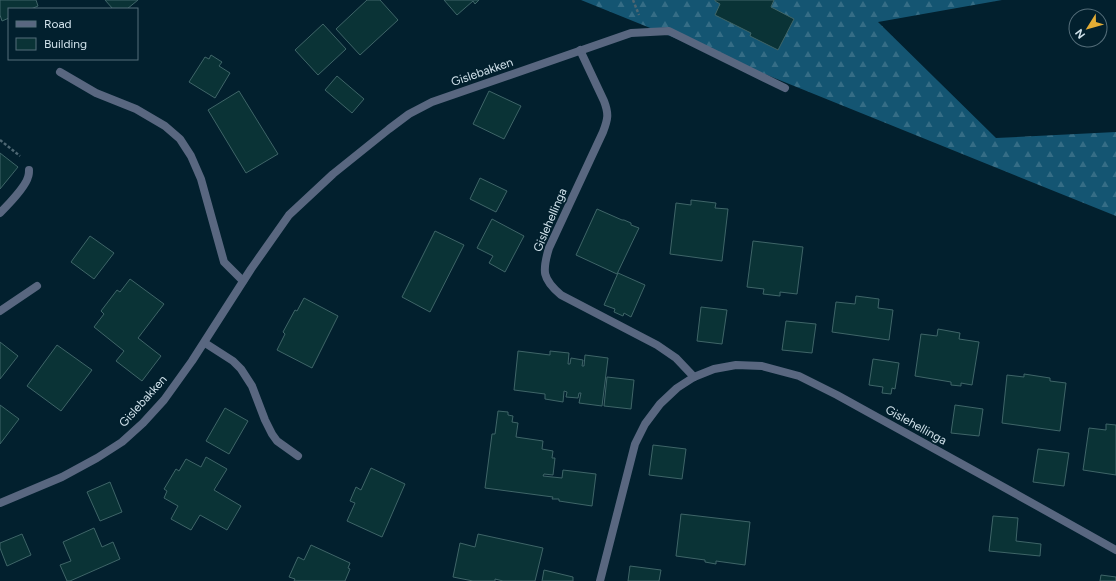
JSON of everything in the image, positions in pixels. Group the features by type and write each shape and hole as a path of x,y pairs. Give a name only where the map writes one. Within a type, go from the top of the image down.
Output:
{"street":[{"name":"Gislebakken","path":"0,503 62,477 97,458 122,442 143,423 164,400 205,343 243,281 289,215 333,174 409,114 432,102 631,33 669,31 784,88"},
{"name":"Gislehellinga","path":"580,50 604,101 608,116 603,132 549,248 545,260 544,270 546,278 552,287 561,295 657,344 676,358 694,378"},
{"path":"60,72 96,93 136,109 165,126 180,139 191,156 201,179 224,262 243,281"},
{"path":"0,213 25,182 28,177 29,170"},
{"path":"0,311 38,286"},
{"path":"205,343 233,361 241,369 254,389 265,420 272,434 277,441 298,456"},
{"name":"Gislehellinga","path":"600,581 635,444 645,424 660,404 677,388 714,369 736,365 762,366 799,376 837,395 1116,550"}],"path":[{"path":"0,140 24,159 29,170"}],"green space":[{"path":"581,0 1002,0 878,22 996,138 1116,132 1116,216"}],"building":[{"path":"0,0 36,0 38,6 33,8 8,8 8,18 2,21 0,15"},
{"path":"105,0 138,0 128,8 112,8"},
{"path":"367,0 380,0 398,20 360,55 336,29"},
{"path":"444,0 479,0 475,4 473,1 457,15"},
{"path":"715,0 774,0 771,7 794,19 778,50 750,36 751,33 715,15 720,4"},
{"path":"323,24 346,49 318,75 295,50"},
{"path":"211,55 222,62 219,66 230,73 215,98 189,82 205,57 209,59"},
{"path":"337,76 364,99 352,113 325,90"},
{"path":"239,91 278,154 246,173 208,110"},
{"path":"489,91 521,106 504,139 473,124"},
{"path":"0,153 18,167 0,189"},
{"path":"480,178 507,191 496,212 470,199"},
{"path":"691,200 716,203 715,208 728,209 722,261 670,254 676,203 691,205"},
{"path":"597,209 631,223 631,225 639,228 617,274 576,255"},
{"path":"492,219 524,236 505,272 489,263 493,256 477,248"},
{"path":"435,231 464,245 430,312 402,297"},
{"path":"90,236 114,253 94,279 71,262"},
{"path":"753,241 803,247 797,294 780,292 780,296 763,294 764,289 747,287"},
{"path":"618,273 645,285 631,317 624,313 623,316 614,312 615,309 604,305"},
{"path":"130,279 164,304 138,338 161,356 142,381 116,361 124,351 94,327 104,314 101,311 117,290 120,292"},
{"path":"856,296 879,299 878,308 893,310 889,340 832,332 836,302 855,304"},
{"path":"304,298 338,316 312,368 277,350 285,334 283,332 295,310 297,311"},
{"path":"701,307 727,310 722,344 697,341"},
{"path":"786,321 816,324 812,353 782,350"},
{"path":"938,329 960,333 959,339 979,342 972,385 961,383 961,386 951,385 951,382 915,376 921,334 937,336"},
{"path":"0,342 18,356 0,379"},
{"path":"57,345 92,370 61,411 27,386"},
{"path":"518,351 550,355 550,351 569,353 568,364 570,364 571,358 583,360 582,366 584,366 585,355 608,358 602,406 579,403 581,393 579,393 578,398 566,397 567,392 564,391 563,402 545,399 545,394 514,390"},
{"path":"873,359 899,363 895,389 892,388 891,394 882,393 883,387 869,385"},
{"path":"1024,374 1050,378 1050,381 1066,383 1060,431 1002,423 1007,375 1024,377"},
{"path":"607,377 634,380 631,409 604,406"},
{"path":"0,405 19,419 0,444"},
{"path":"955,405 983,409 979,436 951,433"},
{"path":"225,408 248,421 229,454 206,441"},
{"path":"498,411 508,412 508,415 513,416 512,422 518,423 516,437 543,441 542,449 553,451 552,458 555,458 553,475 544,474 543,476 562,478 563,470 596,474 592,506 559,501 559,499 552,499 553,497 485,488 492,434 495,434"},
{"path":"1106,424 1116,425 1116,475 1083,470 1089,428 1106,430"},
{"path":"653,445 686,449 682,479 649,475"},
{"path":"1038,449 1069,453 1064,486 1033,482"},
{"path":"206,457 227,469 214,490 241,506 227,530 200,515 191,530 171,519 178,506 164,498 167,491 164,489 176,469 179,471 186,459 201,467"},
{"path":"371,468 405,484 382,537 347,521 355,503 350,501 356,487 361,490"},
{"path":"110,482 122,512 100,521 87,492"},
{"path":"681,514 750,522 745,565 716,561 716,564 705,562 705,560 676,556"},
{"path":"993,516 1018,518 1016,541 1041,544 1040,556 989,551"},
{"path":"94,528 102,547 113,542 120,559 67,581 60,565 71,561 63,542"},
{"path":"22,534 31,555 7,566 0,548 0,543"},
{"path":"478,534 543,548 535,581 503,581 495,579 495,581 473,581 453,577 460,543 475,547"},
{"path":"311,545 350,563 348,568 350,569 345,581 294,581 295,579 289,577 298,557 304,560"},
{"path":"630,566 661,570 659,581 628,581"},
{"path":"544,570 573,577 573,581 542,581"},
{"path":"1101,575 1116,577 1116,581 1100,581"}]}
